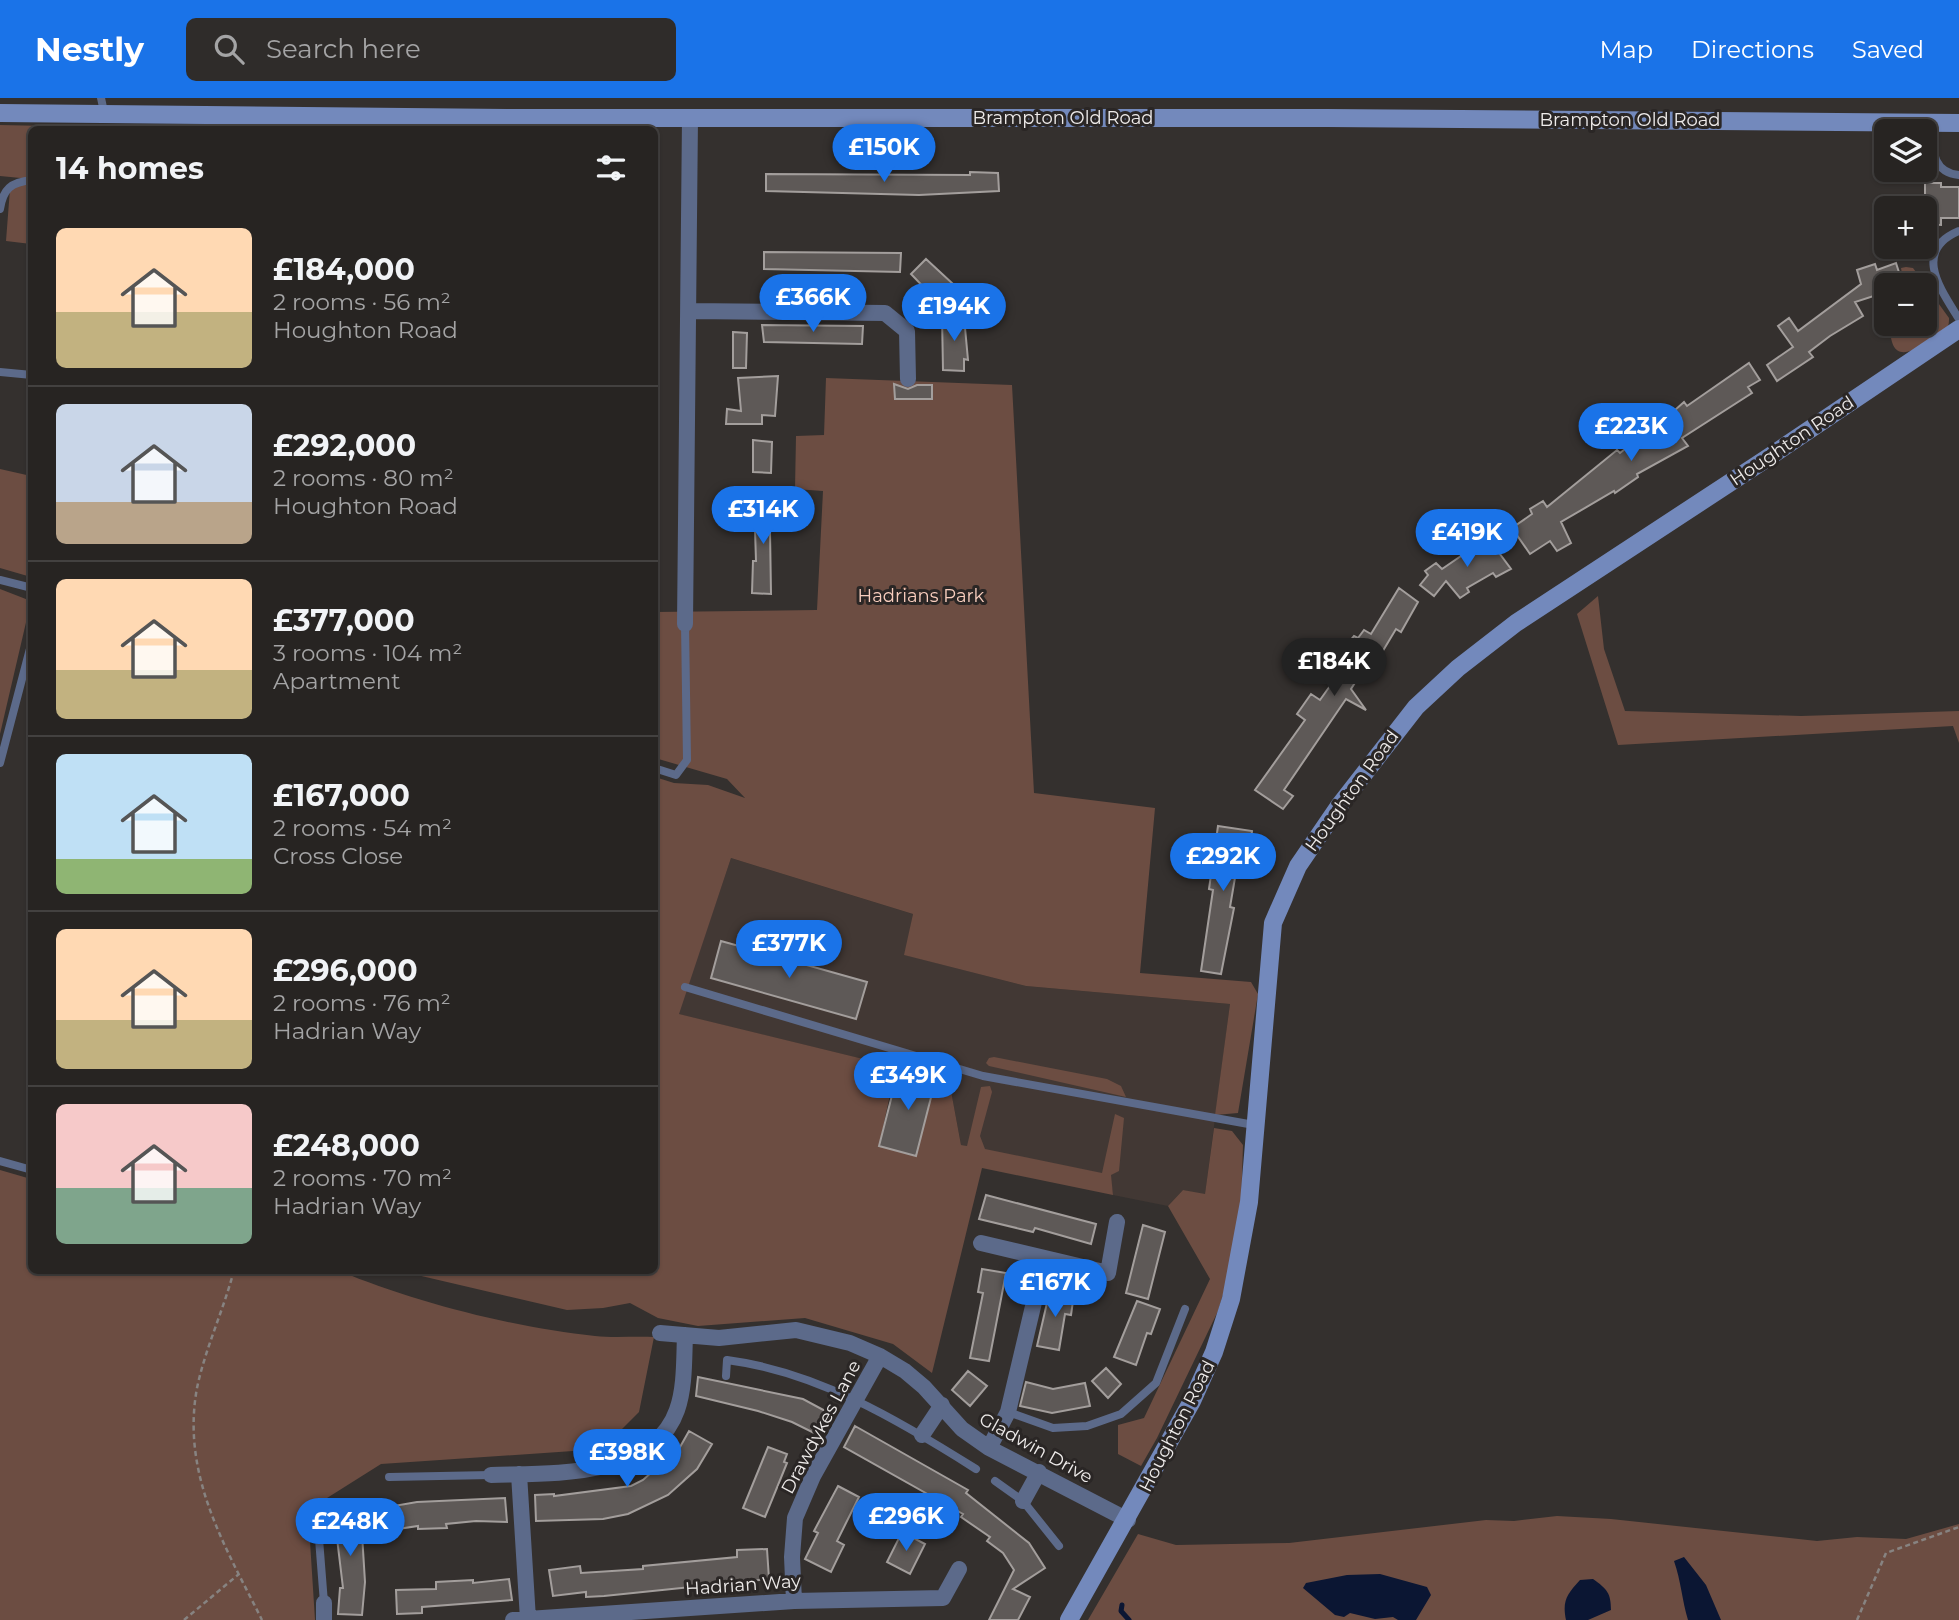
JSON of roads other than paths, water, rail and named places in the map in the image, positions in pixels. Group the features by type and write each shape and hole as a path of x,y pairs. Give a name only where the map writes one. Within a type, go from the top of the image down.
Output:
{"main road":[{"name":"Brampton Old Road","path":"0,113 103,105 284,122 690,117 1874,122"},
{"name":"Brampton Old Road","path":"1937,122 1959,123"},
{"name":"Houghton Road","path":"1069,1620 1128,1520 1192,1401 1214,1352 1231,1299 1249,1202 1273,923 1298,866 1339,806 1416,707 1458,668 1516,623 1959,329"}],"street":[{"path":"685,624 690,117"},
{"path":"689,311 886,313 907,331 908,379"},
{"path":"981,1243 1108,1273 1117,1222"},
{"path":"989,1448 1008,1412 1044,1259"},
{"name":"Gladwin Drive","path":"660,1333 719,1338 796,1330 850,1343 880,1356 924,1387 962,1429 989,1448 1128,1520"},
{"path":"491,1475 603,1468 638,1454 663,1434 677,1410 685,1335"},
{"name":"Drawdykes Lane","path":"794,1601 792,1557 795,1518 813,1476 880,1356"},
{"path":"922,1435 942,1405"},
{"path":"1023,1501 1039,1472"},
{"path":"519,1474 521,1620"},
{"name":"Hadrian Way","path":"521,1620 794,1601 943,1598 959,1569"},
{"path":"324,1603 324,1620"}],"lane":[{"path":"1937,163 1945,172 1959,175"},
{"path":"0,209 4,192 11,184 28,181"},
{"path":"1959,231 1939,247 1934,255 1933,266 1938,285 1959,320"},
{"path":"0,372 28,375"},
{"path":"0,580 28,587"},
{"path":"658,769 676,775 688,760 685,624"},
{"path":"0,763 28,656"},
{"path":"685,987 983,1076 1254,1125"},
{"path":"0,1161 28,1169"},
{"path":"1008,1412 1053,1428 1087,1426 1121,1413 1156,1383 1185,1309"},
{"path":"726,1376 727,1360 755,1363 785,1371 856,1400 922,1435 976,1469"},
{"path":"389,1477 491,1475"},
{"path":"995,1481 1023,1501 1059,1546"},
{"path":"318,1526 324,1603"}],"water":[{"path":"1684,1557 1706,1585 1721,1620 1688,1620 1674,1561"},
{"path":"1380,1574 1427,1587 1431,1595 1416,1620 1398,1620 1393,1617 1375,1619 1350,1613 1344,1617 1335,1615 1303,1588 1306,1583 1347,1575"},
{"path":"1593,1579 1607,1592 1611,1610 1588,1620 1566,1620 1565,1603 1569,1594 1580,1580"}],"waterway":[{"path":"1122,1605 1121,1611 1129,1620"}],"park label":[{"name":"Hadrians Park","path":"921,596"}]}
